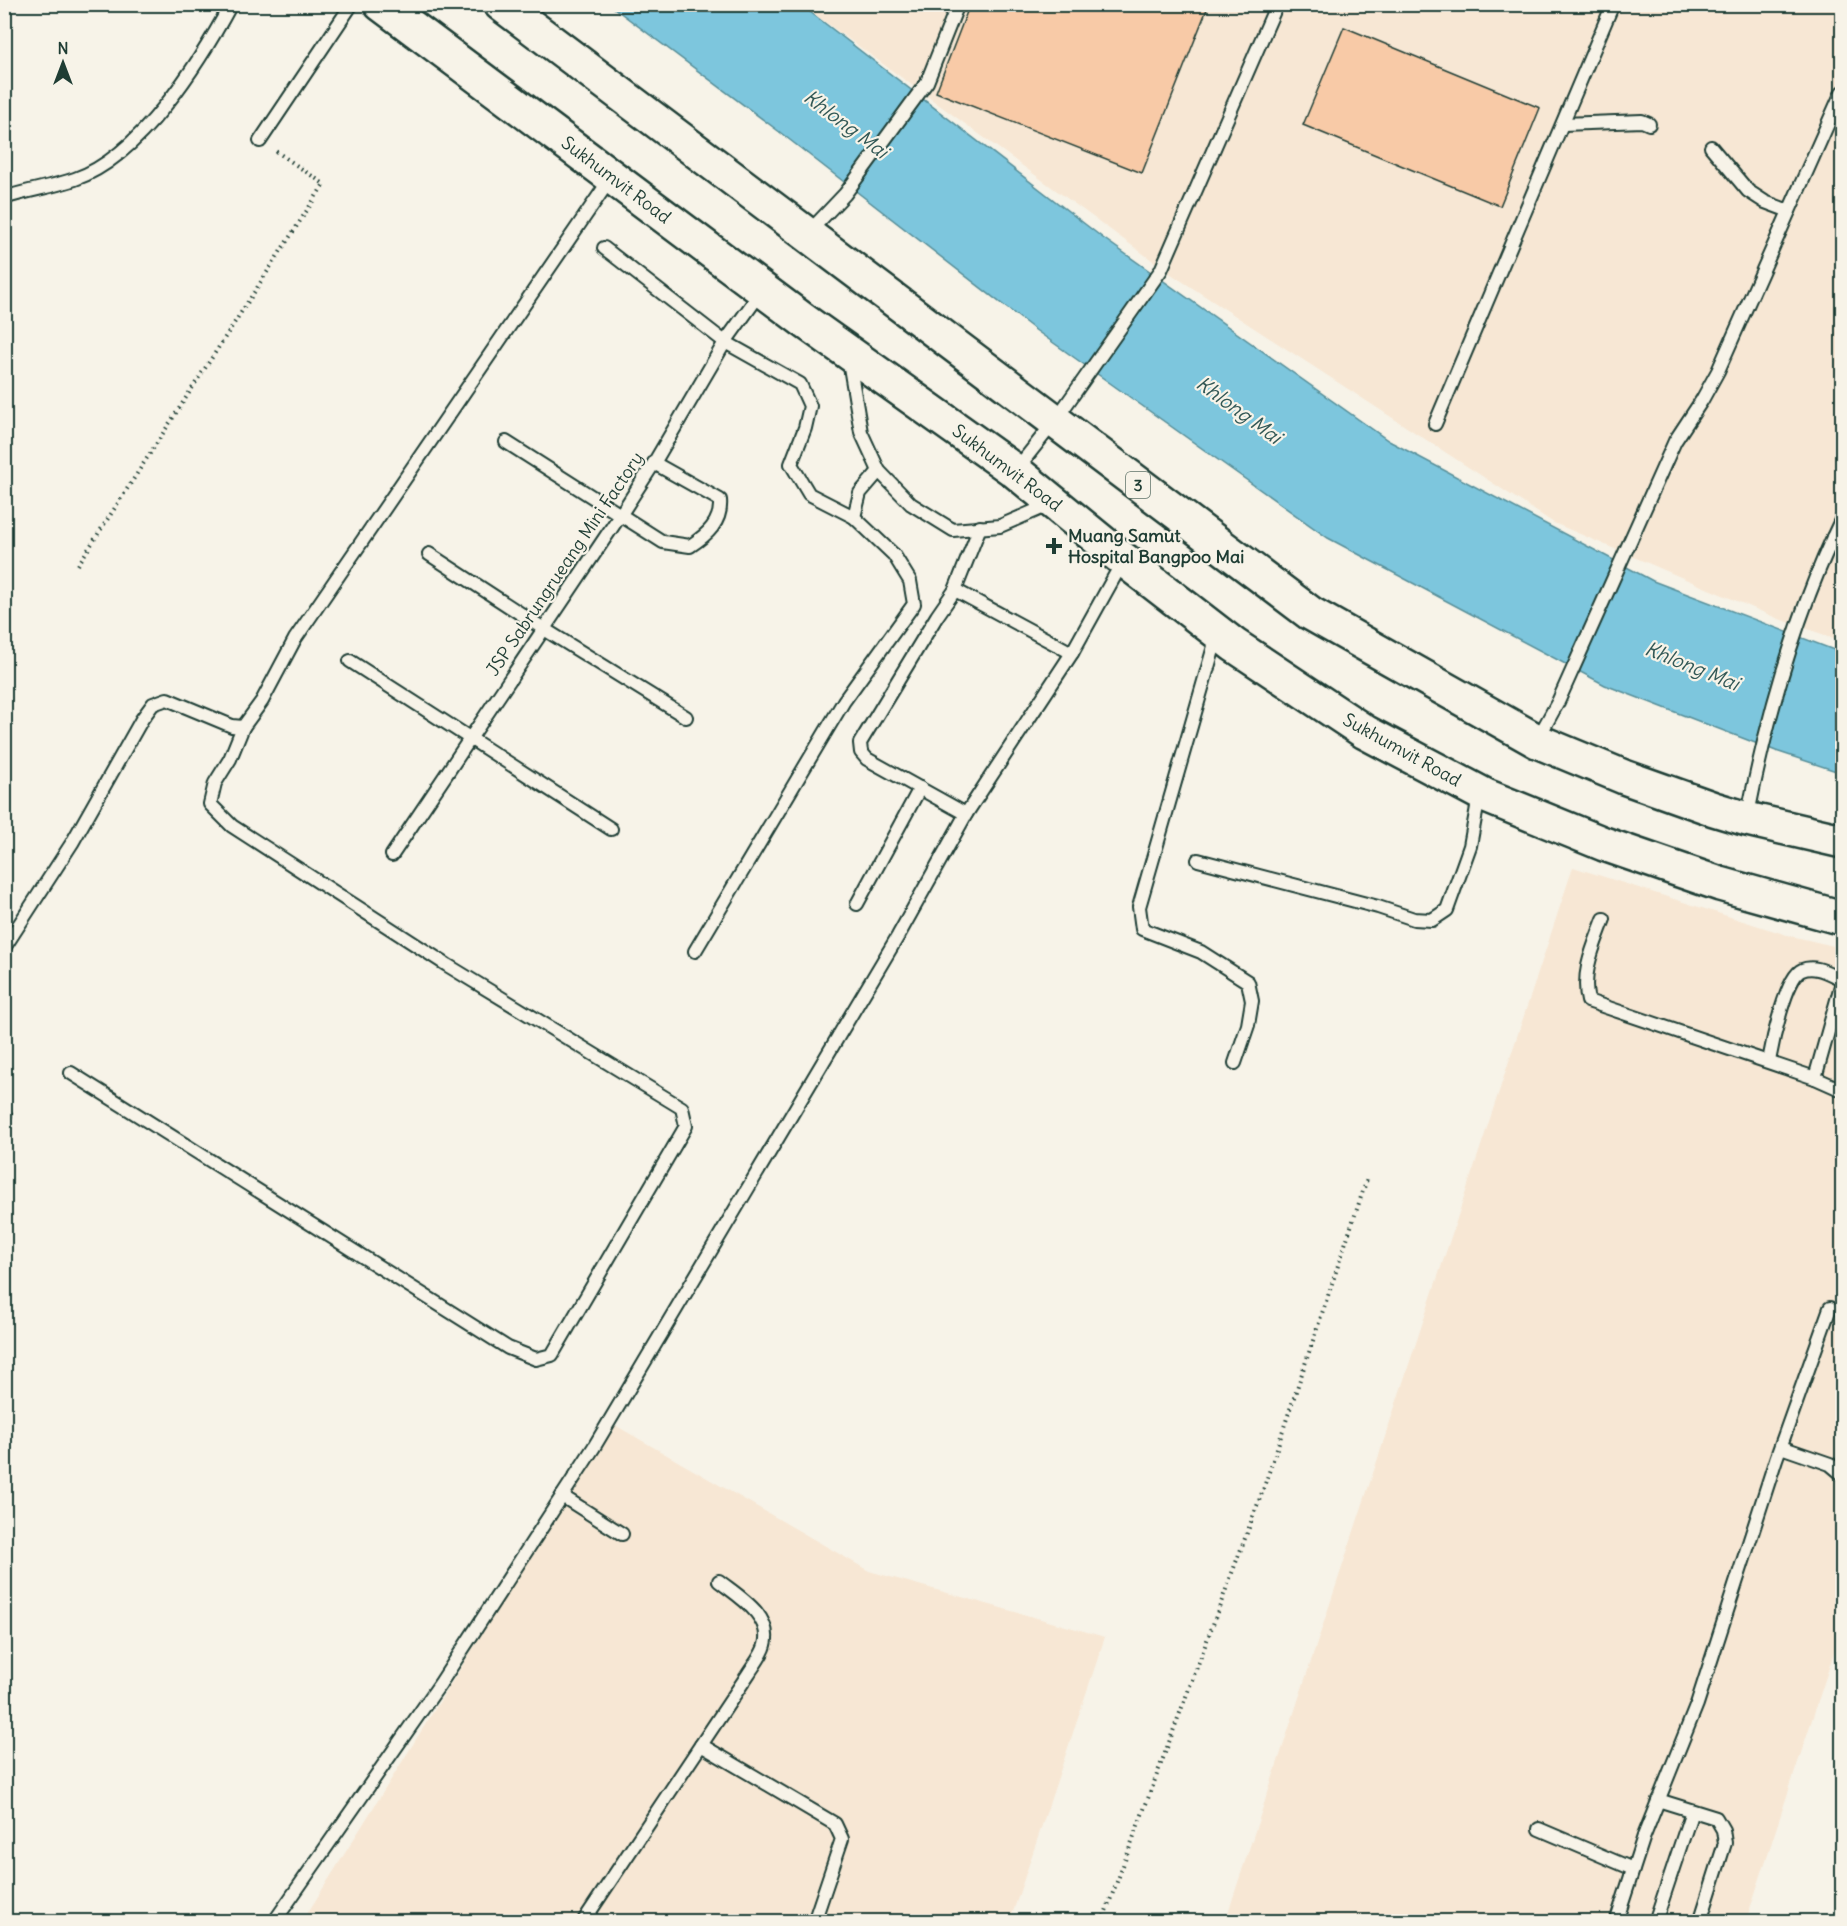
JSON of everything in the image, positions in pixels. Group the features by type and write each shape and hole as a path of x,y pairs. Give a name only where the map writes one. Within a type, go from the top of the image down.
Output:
{"highway":[{"name":"Sukhumvit Road","path":"381,4 763,290 1015,471 1124,560 1219,632 1365,732 1480,793 1604,844 1720,884 1842,918"},
{"name":"3","path":"501,4 1054,423 1310,613 1537,741 1624,777 1747,819 1842,841"}],"lane":[{"path":"4,198 27,190 77,179 118,156 167,106 214,37 231,4"},
{"path":"261,141 352,4"},
{"path":"806,235 845,194 927,82 958,4"},
{"path":"1015,471 1054,423 1161,270 1277,4"},
{"path":"1435,424 1613,4"},
{"path":"1537,741 1558,702 1675,441 1718,371 1842,92"},
{"path":"1563,124 1642,121 1649,124"},
{"path":"1711,147 1748,191 1765,202 1789,211"},
{"path":"71,1073 508,1348 536,1359 552,1355 686,1126 682,1108 447,965 232,826 210,804 215,783 230,759 243,727 262,701 296,639 611,177"},
{"path":"604,248 725,342 800,384 810,406 805,428 791,464 809,494 854,517 894,555 910,580 914,604 844,701 695,951"},
{"name":"JSP Sabrungrueang Mini Factory","path":"392,855 621,514 654,463 725,342 763,290"},
{"path":"847,351 861,432 879,471 911,504 953,530 1000,526 1054,502"},
{"path":"506,442 663,542 690,546 706,535 721,513 720,500 654,463"},
{"path":"854,517 860,493 879,471"},
{"path":"1747,819 1759,755 1799,619 1842,518"},
{"path":"966,813 867,759 861,752 860,743 955,590 980,527"},
{"path":"1833,537 1842,555"},
{"path":"429,554 686,717"},
{"path":"274,1922 440,1684 600,1437 898,936 966,813 1072,653 1124,560"},
{"path":"955,590 1072,653"},
{"path":"1219,632 1139,907 1142,929 1201,952 1248,982 1252,1001 1248,1025 1235,1063"},
{"path":"350,661 611,829"},
{"path":"4,948 72,843 142,719 153,704 167,699 232,726 243,727"},
{"path":"857,904 920,788"},
{"path":"1198,860 1378,907 1414,920 1432,921 1447,910 1470,846 1480,793"},
{"path":"1604,919 1587,965 1584,987 1588,1001 1815,1078 1842,1090"},
{"path":"1769,1062 1776,1026 1798,971 1820,969 1842,980 1815,1078"},
{"path":"1616,1922 1658,1800 1701,1694 1781,1447 1830,1308"},
{"path":"1781,1447 1830,1464 1842,1474"},
{"path":"562,1496 622,1534"},
{"path":"584,1922 749,1673 765,1645 765,1624 746,1601 719,1581"},
{"path":"701,1745 835,1824 842,1839 814,1922"},
{"path":"1658,1800 1716,1818 1723,1830 1725,1842 1700,1922"},
{"path":"1655,1922 1692,1811"},
{"path":"1539,1829 1633,1869"}],"path":[{"path":"78,565 324,184 261,141"},
{"path":"1102,1922 1263,1490 1367,1179"}],"shaded area":[{"path":"802,5 1842,5 1842,641 1779,619 1554,523 1171,274"},
{"path":"1573,867 1787,935 1842,948 1842,1628 1746,1921 1225,1922"},
{"path":"613,1424 869,1571 1105,1637 1010,1921 302,1922"}],"water":[{"name":"Khlong Mai","path":"610,5 801,5 1103,238 1389,441 1653,581 1842,653 1842,773 1776,751 1605,685 1328,538 1034,329 777,130"}],"building":[{"path":"970,4 1209,4 1142,173 936,92"},
{"path":"1344,27 1540,108 1500,206 1303,125"}],"place":[{"name":"Muang Samut Hospital Bangpoo Mai","path":"1054,546"}]}
